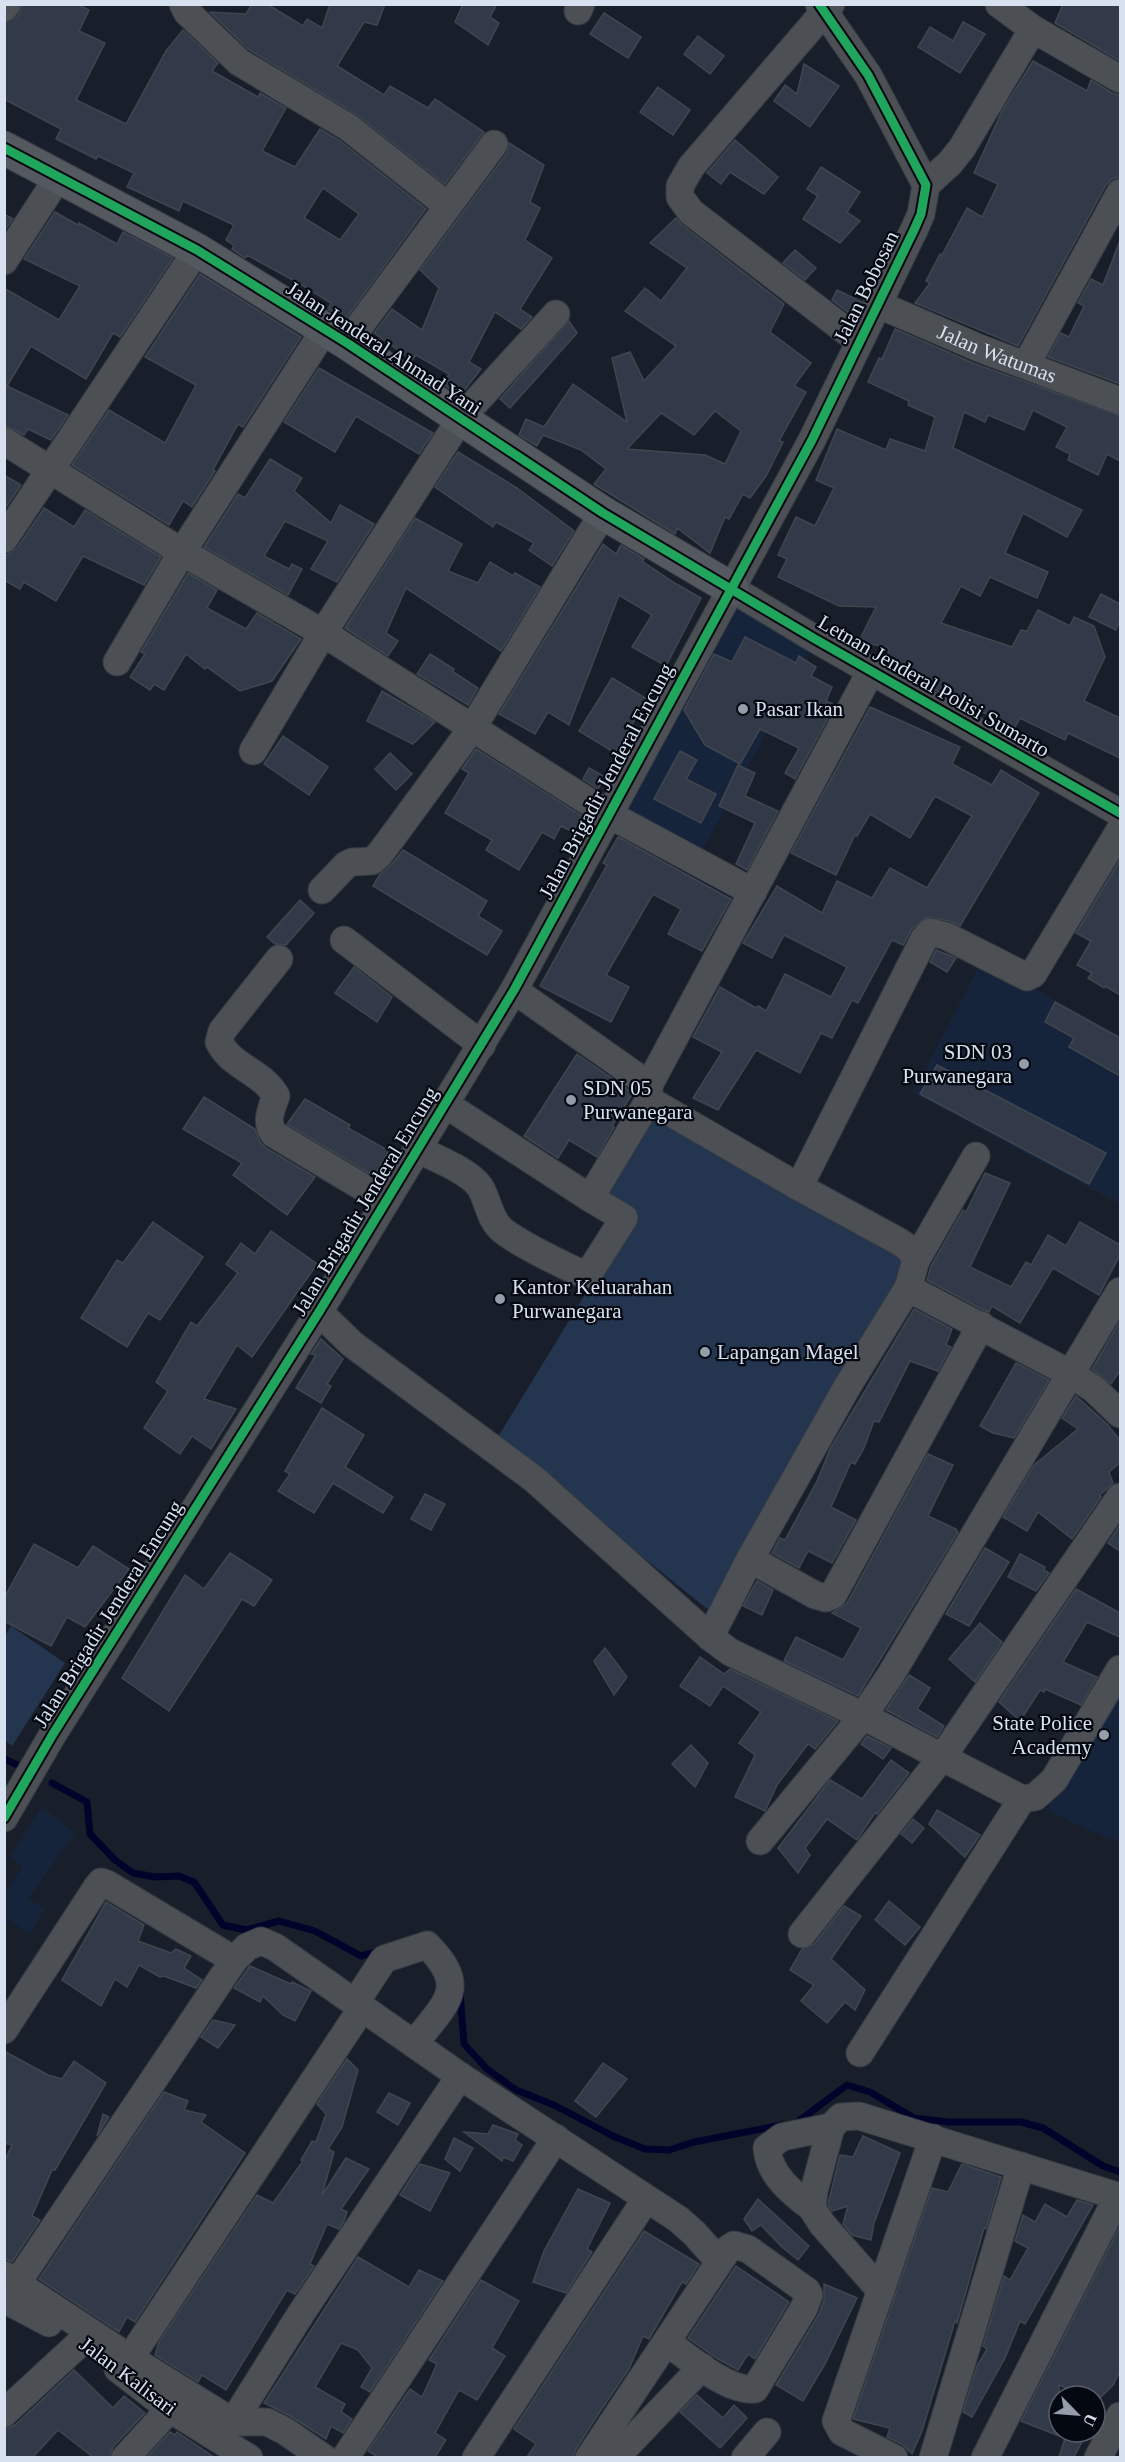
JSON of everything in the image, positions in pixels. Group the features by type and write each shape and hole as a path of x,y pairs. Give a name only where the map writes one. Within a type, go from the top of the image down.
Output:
{"main road":[{"name":"Jalan Jenderal Ahmad Yani","path":"6,149 197,250 336,336 603,513 732,589"}],"street":[{"path":"4,8 7,4"},
{"path":"183,4 187,12 239,62 348,127 448,206"},
{"path":"999,4 1032,28 1120,79"},
{"path":"859,341 691,212 680,197 680,186 691,167 825,7 868,75 926,185 950,163 962,148 1032,28"},
{"path":"117,662 182,552 336,336 448,206 494,144"},
{"path":"4,261 59,176"},
{"name":"Jalan Bobosan","path":"732,589 812,440 921,214 926,185"},
{"path":"1026,365 1120,193"},
{"path":"4,539 197,250"},
{"name":"Jalan Watumas","path":"877,304 979,348 1120,401"},
{"path":"253,751 323,633 461,418 556,314"},
{"path":"4,441 182,552 323,633 473,726 608,814 753,892"},
{"path":"322,890 346,865 352,862 372,861 380,855 473,726 603,513"},
{"name":"Letnan Jenderal Polisi Sumarto","path":"732,589 1120,813"},
{"name":"Jalan Brigadir Jenderal Encung","path":"4,1818 53,1734 319,1312 482,1045 732,589"},
{"path":"590,1198 649,1092 871,671"},
{"path":"799,1187 924,939 930,932 946,936 1027,977 1033,974 1120,830"},
{"path":"344,940 482,1045"},
{"path":"279,959 222,1031 219,1042 225,1054 270,1086 276,1096 268,1120 269,1128 274,1134 386,1201"},
{"path":"514,990 649,1092 799,1187 898,1241 910,1250 916,1260"},
{"path":"417,1149 468,1176 480,1187 493,1219 501,1229 582,1274 589,1273 624,1218 445,1104"},
{"path":"710,1637 750,1559 847,1387 908,1288 916,1260 976,1156"},
{"path":"908,1288 1071,1374 1094,1389 1120,1414"},
{"path":"760,1841 863,1716 890,1676 1120,1291"},
{"path":"319,1312 352,1344 534,1479 710,1637 730,1652 944,1756 1022,1799 1035,1797 1054,1780 1120,1669"},
{"path":"750,1559 815,1595 826,1598 833,1595 981,1326"},
{"path":"802,1934 944,1756 1120,1497"},
{"path":"860,2053 1022,1799"},
{"path":"4,2030 101,1882 113,1886 234,1960"},
{"path":"324,2457 267,2422 233,2422 9,2286 234,1960 247,1947 261,1941 275,1947 460,2076 678,2219 719,2261"},
{"path":"130,2358 358,2005 384,1959 427,1945 439,1957 451,1980 449,1997 414,2044"},
{"path":"233,2422 315,2293 460,2076"},
{"path":"812,2208 814,2191 831,2127 841,2116 860,2116 1119,2196 985,2457"},
{"path":"831,2127 782,2137 767,2148 768,2161 793,2194 812,2208 822,2224 881,2291"},
{"path":"345,2457 556,2138"},
{"path":"894,2457 842,2432 836,2421 933,2138"},
{"path":"933,2457 1021,2166"},
{"path":"476,2457 646,2199"},
{"path":"589,2457 667,2343 719,2261 734,2245 743,2247 807,2291 809,2295 804,2308 755,2389 744,2391 702,2367 667,2343"},
{"name":"Jalan Kalisari","path":"9,2286 170,2409 249,2457"},
{"path":"4,2413 82,2341"},
{"path":"615,2457 702,2367"},
{"path":"125,2457 170,2409"},
{"path":"1098,2457 1120,2416"},
{"path":"745,2457 767,2432"}],"shaded area":[{"path":"732,589 815,639 805,663 698,858 608,814"},
{"name":"SDN 03 Purwanegara","path":"982,960 1120,1035 1120,1204 913,1093"},
{"name":"Lapangan Magel","path":"656,1108 824,1198 909,1264 715,1615 496,1440 632,1218 603,1198"},
{"path":"11,1626 65,1663 12,1746 4,1740 5,1636"},
{"name":"State Police Academy","path":"1120,1682 1120,1843 1049,1812 1049,1803 1055,1788"},
{"path":"42,1807 75,1833 28,1899 45,1908 30,1934 9,1919 5,1925 5,1893 23,1866 10,1857"}],"building":[{"path":"23,4 77,4 89,10 79,31 105,43 76,100 126,124 166,51 183,30 218,63 212,71 258,97 260,93 286,108 262,151 295,167 320,129 339,140 426,209 345,320 328,309 331,303 247,255 245,258 232,249 234,245 226,240 234,225 183,201 179,211 127,187 134,173 98,156 96,159 56,139 61,129 4,99 4,23 17,17","holes":["323,188 359,214 340,240 304,218"]},
{"path":"252,4 267,4 303,26 307,19 322,28 330,4 385,4 377,25 364,22 337,66 384,95 390,86 428,108 435,99 484,132 445,184 356,114 248,49 210,12 246,14"},
{"path":"463,4 497,4 490,17 499,23 488,45 455,22"},
{"path":"1063,4 1120,4 1120,61 1055,23"},
{"path":"604,13 641,37 628,58 590,34"},
{"path":"963,22 985,34 960,73 918,47 930,27 953,41"},
{"path":"698,36 724,56 710,74 684,54"},
{"path":"1033,61 1087,91 1091,80 1112,93 1120,95 1120,177 1112,179 1106,185 1018,346 915,303 930,283 926,281 967,208 982,217 998,184 974,173 1002,111"},
{"path":"804,64 839,86 810,127 774,101 785,85 797,94"},
{"path":"658,87 690,110 673,135 640,112"},
{"path":"735,140 778,177 764,194 730,172 721,184 707,173"},
{"path":"509,143 544,165 530,202 540,208 525,240 552,258 520,309 532,317 521,329 495,312 469,362 481,369 460,396 443,384 449,374 416,355 412,360 374,333 392,309 422,330 439,288 420,270 507,153"},
{"path":"821,167 860,192 847,212 860,221 840,243 803,219 818,196 807,189"},
{"path":"55,212 117,244 123,232 173,258 120,337 113,333 86,379 31,346 7,386 68,415 51,440 28,429 24,435 4,425 4,288 59,320 80,286 24,259"},
{"path":"4,214 13,219 4,231"},
{"path":"676,218 784,304 770,332 811,363 794,386 806,392 779,441 783,442 766,476 750,498 743,494 729,519 725,517 710,553 677,528 675,534 594,484 606,469 581,450 543,435 537,446 519,435 526,419 544,427 573,384 627,422 612,358 630,352 644,381 676,346 625,311 645,288 661,301 687,268 650,243","holes":["715,411 741,431 725,464 705,455 627,449 661,413 694,435"]},
{"path":"1119,243 1120,384 1048,357 1061,333 1069,337 1084,306 1078,303 1091,279 1103,285"},
{"path":"795,250 816,268 805,280 783,263"},
{"path":"200,274 301,337 243,427 238,424 213,470 215,471 192,507 183,501 169,525 72,465 109,410 165,443 196,385 145,357"},
{"path":"837,290 862,302 854,317 832,300"},
{"path":"569,321 577,333 510,408 500,399"},
{"path":"895,329 973,363 1120,416 1120,461 1107,454 1098,475 1068,460 1070,454 1056,447 1067,427 1033,410 1024,430 988,415 985,422 964,412 953,448 1082,510 1067,537 1023,513 1005,553 1048,572 1037,598 990,577 980,596 961,586 941,623 1012,647 1021,630 1027,631 1038,610 1070,626 1074,617 1094,626 1105,657 1084,701 1120,718 1120,758 1068,733 1065,740 1020,718 1015,727 941,693 889,663 888,648 859,641 876,607 839,606 778,577 787,559 778,555 796,517 815,526 834,488 816,480 837,429 886,450 890,439 925,451 935,417 908,405 909,401 868,382 879,358 882,359"},
{"path":"319,368 433,433 419,454 356,416 335,452 284,422"},
{"path":"458,452 517,488 574,531 552,566 529,550 534,543 496,522 493,527 435,487"},
{"path":"270,459 302,478 294,491 331,523 340,505 374,524 337,582 311,569 328,541 285,521 264,556 289,569 292,564 302,569 288,595 204,547 238,494 245,498"},
{"path":"4,475 21,485 4,510"},
{"path":"44,508 74,527 85,510 161,557 144,585 83,556 56,601 24,582 20,589 4,580 4,557 17,548"},
{"path":"415,518 462,544 448,571 478,583 490,562 513,576 515,573 540,587 501,651 406,588 386,633 398,641 388,656 345,628"},
{"path":"603,544 616,554 621,545 644,559 642,561 673,582 701,598 666,666 632,647 652,615 619,595 569,725 548,712 535,734 499,714"},
{"path":"188,573 217,590 207,608 246,629 257,613 301,639 272,681 240,691 186,654 164,690 154,684 150,690 130,677 145,654 141,652"},
{"path":"1101,594 1120,604 1120,620 1116,630 1089,617"},
{"path":"745,637 796,663 799,656 816,667 811,676 832,687 826,701 835,705 795,779 785,773 799,748 760,729 740,764 705,745 684,710 714,654 732,662"},
{"path":"430,654 478,688 468,705 417,674"},
{"path":"612,678 647,699 615,753 579,731"},
{"path":"382,691 435,722 413,744 367,721"},
{"path":"870,707 960,747 952,764 992,785 1001,770 1039,793 960,926 950,921 926,917 912,929 903,945 892,940 858,1003 852,1000 832,1038 821,1033 800,1073 756,1050 718,1110 693,1098 722,1052 693,1037 720,987 756,1008 758,1006 766,1011 785,974 831,997 847,967 784,935 772,958 743,943 777,886 822,913 837,881 872,898 890,868 927,888 972,816 935,796 910,838 870,814 857,836 855,835 836,875 791,853"},
{"path":"283,736 328,767 309,795 264,764"},
{"path":"476,749 582,816 573,832 561,826 554,839 542,832 519,870 486,850 492,840 445,813 469,773 462,769"},
{"path":"680,751 697,760 686,779 716,794 701,823 654,799"},
{"path":"390,753 412,774 396,790 375,769"},
{"path":"738,765 755,773 745,796 778,811 747,870 736,864 755,823 719,806"},
{"path":"589,768 605,777 598,789 583,779"},
{"path":"618,837 731,899 702,951 668,934 681,909 653,894 606,975 629,987 611,1022 540,986 607,865 603,863"},
{"path":"403,850 487,901 478,916 502,931 487,955 373,886 380,874"},
{"path":"1120,860 1120,995 1088,978 1092,973 1077,965 1091,941 1076,933"},
{"path":"300,900 314,913 286,945 275,944 267,937"},
{"path":"936,950 956,958 947,972 930,962"},
{"path":"354,967 392,997 377,1022 335,993"},
{"path":"1055,1002 1120,1038 1120,1076 1069,1047 1074,1038 1045,1022"},
{"name":"SDN 05 Purwanegara","path":"577,1054 633,1093 612,1126 614,1127 597,1157 569,1140 558,1158 524,1136"},
{"path":"937,1065 1106,1153 1089,1184 920,1094"},
{"path":"204,1097 255,1129 260,1142 266,1148 315,1177 287,1215 233,1175 242,1163 183,1129"},
{"path":"305,1099 350,1125 348,1128 389,1151 374,1176 287,1124"},
{"path":"985,1173 1010,1183 970,1267 1011,1287 1026,1262 1031,1265 1048,1235 1066,1246 1080,1222 1120,1245 1120,1255 1099,1295 1053,1268 1020,1323 992,1306 989,1312 983,1310 927,1280 931,1266 963,1210 966,1212"},
{"path":"153,1222 203,1257 160,1320 148,1313 127,1347 81,1318 117,1260 123,1263"},
{"path":"271,1231 317,1264 252,1357 237,1345 204,1399 236,1409 211,1449 192,1436 180,1454 144,1428 168,1391 156,1382 191,1322 197,1326 238,1273 226,1264 241,1243 255,1254"},
{"path":"914,1309 952,1329 946,1345 951,1347 938,1371 910,1361 879,1422 874,1421 855,1464 851,1462 831,1507 856,1520 832,1563 808,1551 799,1568 772,1553 780,1538 785,1540 817,1481 830,1449"},
{"path":"1120,1321 1120,1371 1111,1384 1092,1369"},
{"path":"321,1339 343,1359 327,1384 331,1386 321,1403 296,1388 316,1355 311,1354"},
{"path":"1016,1363 1049,1380 1014,1438 993,1433 980,1426"},
{"path":"1076,1396 1107,1424 1120,1440 1120,1463 1109,1472 1113,1483 1100,1495 1101,1497 1072,1539 1038,1512 1027,1531 1003,1517 1034,1465 1078,1429 1062,1418"},
{"path":"322,1408 364,1435 345,1467 393,1497 383,1513 333,1483 314,1513 278,1491 290,1474 285,1471"},
{"path":"928,1454 953,1465 928,1516 958,1532 858,1696 784,1661 796,1637 843,1660 861,1628 832,1613 847,1603"},
{"path":"425,1494 445,1504 431,1530 411,1519"},
{"path":"1120,1525 1120,1551 1108,1543"},
{"path":"34,1544 78,1568 93,1546 129,1569 85,1627 67,1617 51,1646 4,1621 4,1598"},
{"path":"985,1548 1009,1562 969,1626 946,1614"},
{"path":"230,1553 272,1580 254,1606 242,1599 169,1711 122,1678 185,1575 204,1589"},
{"path":"1020,1554 1045,1567 1044,1570 1049,1573 1036,1591 1008,1577"},
{"path":"757,1581 773,1590 762,1615 743,1606"},
{"path":"1076,1589 1120,1613 1120,1637 1087,1622 1063,1662 1097,1677 1081,1705 1045,1689 1044,1692 1040,1690 1020,1721 999,1702"},
{"path":"980,1623 1002,1642 975,1682 949,1659"},
{"path":"605,1648 627,1677 614,1695 594,1661"},
{"path":"700,1657 724,1674 730,1669 838,1721 815,1749 808,1744 777,1785 765,1811 735,1797 755,1755 739,1743 761,1712 723,1686 710,1706 680,1686"},
{"path":"909,1675 930,1688 917,1709 944,1726 937,1737 886,1710"},
{"path":"867,1736 891,1748 883,1759 861,1744"},
{"path":"691,1745 708,1763 695,1787 672,1764"},
{"path":"891,1760 909,1773 877,1814 875,1813 857,1840 827,1819 805,1848 810,1855 798,1873 778,1848 830,1780 862,1799"},
{"path":"937,1810 980,1835 965,1857 929,1824"},
{"path":"913,1819 924,1828 912,1843 901,1834"},
{"path":"889,1901 920,1927 905,1945 875,1920"},
{"path":"106,1902 144,1925 138,1941 171,1953 176,1949 191,1956 184,1968 202,1980 196,1988 164,1976 160,1977 139,1965 127,1987 115,1979 101,2006 62,1980"},
{"path":"844,1906 861,1916 831,1959 865,1990 855,2010 845,2002 827,2023 801,2001 814,1985 790,1970 802,1949 814,1944"},
{"path":"250,1966 311,1991 295,2021 283,2015 263,1996 260,2002 234,1988"},
{"path":"213,2020 235,2025 218,2048 201,2037"},
{"path":"4,2051 48,2075 62,2079 74,2061 106,2083 55,2170 52,2170 32,2216 40,2220 12,2262 4,2258 4,2162 12,2145 4,2143"},
{"path":"347,2059 358,2070 342,2127 328,2149 334,2152 322,2195 346,2158 369,2169 341,2209 347,2212 339,2229 327,2224 310,2264 314,2266 295,2294 287,2290 226,2390 202,2375 198,2382 155,2355 159,2342 257,2195 273,2203 303,2161 301,2160 312,2141 316,2142 326,2114 317,2104"},
{"path":"603,2063 627,2079 596,2117 575,2101"},
{"path":"164,2092 188,2101 184,2110 206,2115 201,2122 245,2153 135,2322 127,2317 119,2332 39,2279"},
{"path":"389,2093 410,2103 398,2125 377,2112"},
{"path":"103,2114 109,2117 97,2136"},
{"path":"493,2125 518,2134 515,2140 522,2145 513,2161 503,2157 502,2161 464,2132 488,2134"},
{"path":"863,2136 900,2153 874,2223 871,2240 852,2235 843,2224 848,2206 832,2211 828,2204 840,2155 853,2157"},
{"path":"454,2138 473,2148 460,2171 445,2159"},
{"path":"420,2164 450,2173 430,2211 400,2195"},
{"path":"962,2164 1001,2177 957,2323 955,2321 922,2431 912,2454 902,2444 887,2437 890,2428 853,2419 932,2188 948,2192"},
{"path":"578,2189 610,2203 587,2249 592,2252 566,2293 533,2282 544,2251"},
{"path":"758,2199 809,2246 798,2260 761,2225 752,2231 744,2219"},
{"path":"1077,2200 1093,2205 1025,2324 1020,2321 1005,2358 972,2417 963,2412 977,2366 987,2349 983,2346 1004,2276 1010,2280 1028,2248 1015,2241 1023,2215 1035,2222 1045,2204 1067,2217"},
{"path":"1120,2226 1120,2371 1113,2385 1107,2391 1107,2384 1047,2384 1047,2431 1021,2421"},
{"path":"644,2231 699,2264 686,2284 682,2282 649,2339 643,2336 629,2369 573,2457 527,2457 536,2444 514,2429"},
{"path":"358,2257 409,2287 419,2270 443,2281 370,2392 361,2387 372,2368 358,2350 341,2343 315,2387 345,2404 341,2412 352,2419 343,2433 331,2426 326,2439 292,2417 264,2403"},
{"path":"736,2266 789,2302 755,2359 748,2354 738,2370 688,2338"},
{"path":"481,2280 519,2301 492,2348 505,2356 477,2400 459,2390 435,2433 446,2440 435,2457 378,2457 368,2451 410,2389 422,2397 437,2364 429,2360"},
{"path":"824,2284 857,2298 825,2364 803,2401 776,2385 819,2314 824,2300"},
{"path":"74,2370 113,2408 124,2396 145,2413 113,2447 110,2457 93,2457 58,2430 33,2457 4,2457 4,2429 15,2425"},
{"path":"697,2395 723,2418 734,2405 747,2418 720,2448 680,2412"},
{"path":"170,2432 175,2435 177,2432 214,2457 147,2457"},
{"path":"1063,2444 1081,2444 1074,2457 1059,2457"}],"waterway":[{"path":"4,1759 20,1766"},
{"path":"52,1783 87,1802 90,1834 115,1860 133,1873 155,1877 179,1876 194,1882 223,1925 246,1930 279,1921 315,1931 361,1956 380,1951"},
{"path":"460,1993 464,2044 487,2069 516,2090 554,2105 613,2136 645,2149 669,2150 694,2142 782,2125"},
{"path":"796,2123 847,2085 870,2092 914,2118 948,2122 1021,2122 1043,2128 1103,2166 1120,2172"}],"cycle path":[{"path":"4,1818 53,1734 319,1312 514,990 812,440 914,230 921,214 926,185 868,75 819,4"},
{"path":"4,148 197,250 347,343 603,513 815,639 1120,813"}],"place":[{"name":"Pasar Ikan","path":"743,709"},
{"name":"SDN 03 Purwanegara","path":"1024,1064"},
{"name":"SDN 05 Purwanegara","path":"571,1100"},
{"name":"Kantor Keluarahan Purwanegara","path":"500,1299"},
{"name":"Lapangan Magel","path":"705,1352"},
{"name":"State Police Academy","path":"1104,1735"}]}
